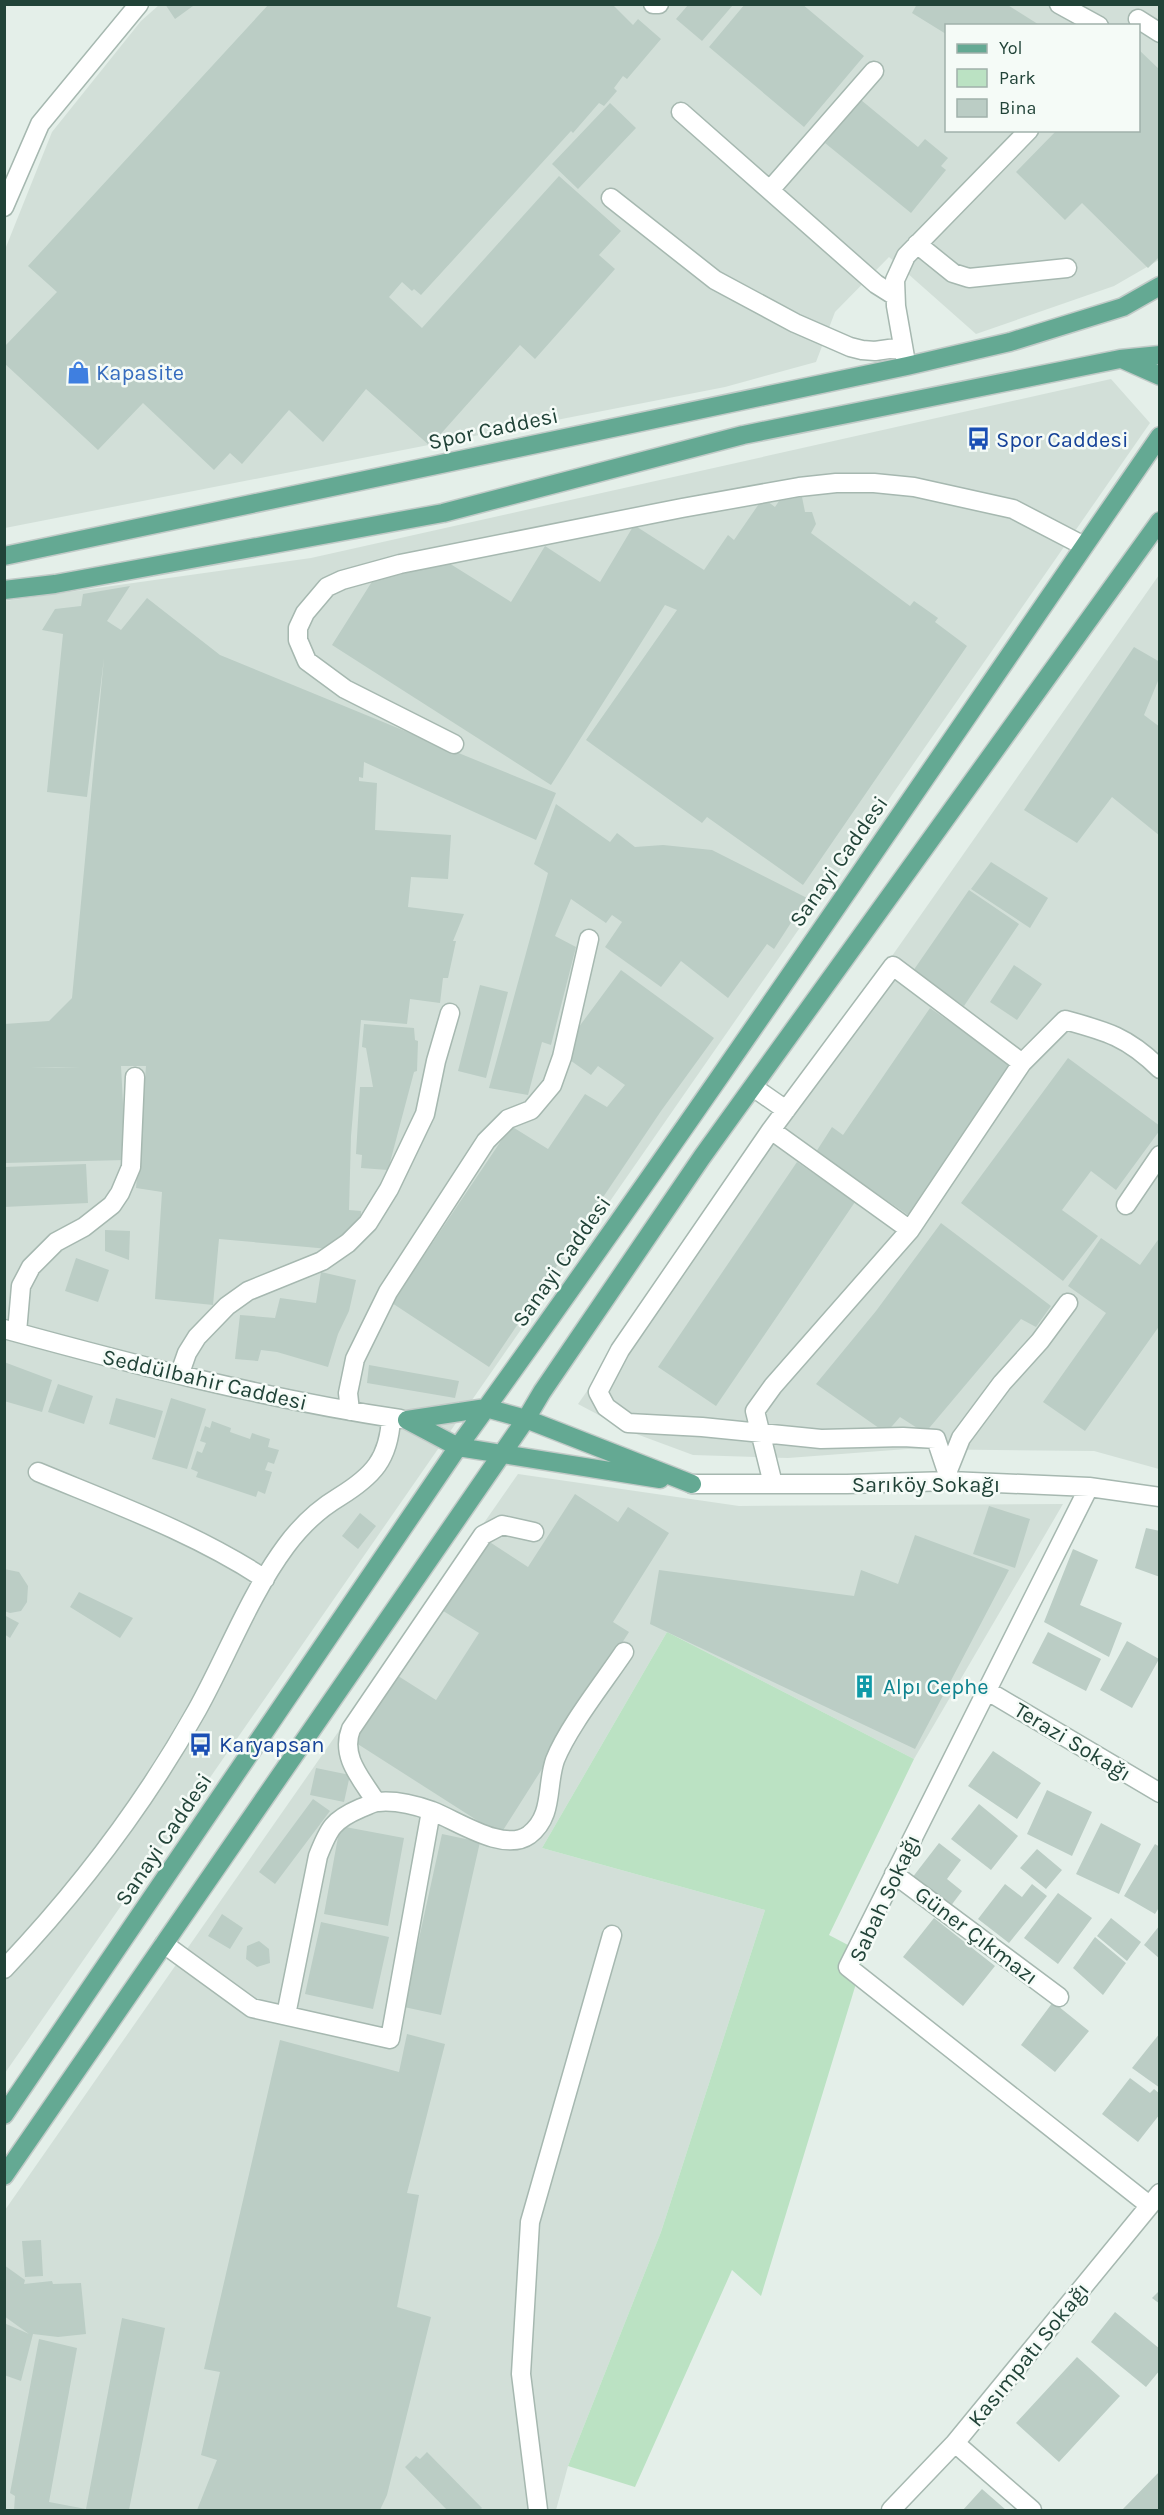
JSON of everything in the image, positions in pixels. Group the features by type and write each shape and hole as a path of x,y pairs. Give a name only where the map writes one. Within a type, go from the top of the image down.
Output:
{"main road":[{"name":"Spor Caddesi","path":"4,556 907,366 1010,342 1123,307 1160,286"},
{"path":"4,590 55,584 443,513 742,435 1120,359 1160,355"},
{"path":"1120,359 1160,376"},
{"name":"Sanayi Caddesi","path":"4,2115 458,1447 513,1373 677,1137 1160,436"},
{"path":"4,2176 753,1087 1160,521"},
{"path":"399,1419 486,1408 526,1419 692,1484"},
{"path":"399,1419 458,1447 692,1484"}],"street":[{"path":"4,207 40,124 139,4"},
{"path":"652,4 659,4"},
{"path":"1059,4 1095,24"},
{"path":"1137,16 1160,33"},
{"path":"770,190 874,71"},
{"path":"681,112 876,284 895,296"},
{"path":"907,366 895,296 895,280 906,256 1027,132"},
{"path":"611,198 715,280 795,323 856,349 875,351 903,347"},
{"path":"917,244 953,273 969,278 1067,268"},
{"path":"454,744 345,689 307,661 298,640 298,628 310,606 327,587 342,580 400,564 682,508 799,487 836,483 874,483 914,488 1013,509 1084,546"},
{"path":"350,1411 348,1393 355,1359 388,1293 486,1141 508,1119 531,1110 552,1085 562,1057 589,939"},
{"path":"949,1477 936,1439 903,1437 821,1439 759,1432 628,1423 606,1407 598,1392 620,1350 771,1130 893,966 1022,1063"},
{"path":"180,1373 187,1353 197,1337 227,1306 248,1291 322,1261 348,1243 368,1223 389,1189 425,1114 436,1061 450,1013"},
{"path":"773,1484 755,1411 773,1386 910,1230 1022,1063 1065,1020 1113,1033 1146,1055 1160,1069"},
{"path":"11,1331 21,1286 30,1268 56,1242 99,1217 112,1205 126,1181 131,1167 135,1077"},
{"path":"753,1087 786,1110"},
{"path":"771,1130 910,1230"},
{"path":"1126,1205 1160,1155"},
{"path":"949,1477 961,1438 1002,1383 1040,1341 1068,1303"},
{"name":"Seddülbahir Caddesi","path":"11,1331 83,1351 180,1373 350,1411 399,1419"},
{"path":"4,1969 76,1890 141,1802 198,1709 276,1560 304,1526 321,1510 359,1485 371,1474 399,1419"},
{"path":"38,1472 140,1514 228,1555 265,1579"},
{"name":"Sarıköy Sokağı","path":"692,1484 847,1484 949,1477 1089,1486 1160,1497"},
{"name":"Sabah Sokağı","path":"1089,1486 848,1967 1154,2199"},
{"path":"376,1802 349,1758 347,1745 351,1729 483,1535 502,1526 534,1532"},
{"path":"286,2015 318,1856 327,1834 343,1816 376,1802 405,1803 500,1839 515,1842 528,1835 545,1816 549,1804 551,1774 563,1743 624,1652"},
{"name":"Terazi Sokağı","path":"986,1690 1160,1793"},
{"path":"164,1944 252,2008 390,2039 431,1811"},
{"name":"Güner Çıkmazı","path":"894,1874 1059,1997"},
{"path":"538,2511 521,2374 530,2222 612,1935"},
{"name":"Kasımpatı Sokağı","path":"891,2511 955,2443 1154,2199"},
{"path":"955,2443 1032,2511"}],"shaded area":[{"path":"159,5 1159,5 1159,260 1114,286 976,334 889,257 835,312 816,362 725,387 5,528 4,252 52,132 141,21"},
{"path":"1111,379 1150,423 5,2073 5,601 311,558"},
{"path":"1159,575 1159,1469 1094,1451 907,1449 788,1458 693,1455 631,1432 578,1404"},
{"path":"518,1474 739,1506 1063,1504 914,1759 667,1632 542,1848 765,1910 661,2232 568,2466 556,2510 5,2510 5,2210"}],"green space":[{"path":"667,1632 914,1759 829,1935 865,1954 761,2296 732,2270 635,2487 568,2466 661,2232 765,1910 542,1848"}],"building":[{"path":"165,4 192,4 193,6 175,19"},
{"path":"269,4 612,4 633,25 638,19 661,39 627,79 623,76 614,88 617,91 604,106 599,103 573,133 571,131 421,295 402,282 389,297 422,328 559,176 621,231 599,255 615,269 535,359 520,345 430,446 366,389 323,442 289,410 242,464 230,453 214,470 143,403 98,450 4,363 4,347 57,292 28,266"},
{"path":"745,4 802,4 864,56 804,127 709,47"},
{"path":"917,4 1006,4 1038,24 945,24 945,33 912,13"},
{"path":"688,5 733,5 702,41 676,19"},
{"path":"1140,51 1160,70 1160,256 1148,268 1082,203 1065,220 1016,172 1055,132 1140,132"},
{"path":"861,100 918,147 925,139 948,158 941,166 946,170 911,213 825,143"},
{"path":"610,103 636,128 578,189 552,164"},
{"path":"802,497 805,512 812,512 816,524 811,533 910,606 914,601 938,618 935,622 967,646 803,885 707,817 702,823 586,740 677,610 665,605 551,785 332,645 373,580 440,566 444,560 511,602 545,546 600,582 634,525 704,570 728,535 734,540 763,498 775,507 779,501"},
{"path":"130,586 107,621 121,630 147,598 220,655 556,793 536,840 364,762 363,778 359,777 359,781 377,783 375,830 451,835 448,879 411,877 408,907 464,914 453,941 456,941 448,978 443,978 440,1003 410,999 407,1024 361,1020 351,1136 349,1210 361,1211 361,1222 329,1249 219,1239 213,1305 155,1299 162,1192 136,1188 146,1066 121,1066 126,1160 4,1163 4,1024 49,1021 72,998 104,658 87,797 47,792 63,634 42,630 55,609 81,606 83,594"},
{"path":"1134,647 1160,662 1160,676 1144,715 1160,727 1160,836 1112,797 1077,843 1024,810"},
{"path":"556,804 610,842 617,833 635,847 663,845 712,850 807,898 774,949 767,944 728,998 681,961 661,987 605,947 622,922 612,915 606,923 571,899 555,936 576,947 551,1045 542,1042 528,1095 489,1088 548,873 534,864"},
{"path":"991,862 1048,898 1030,928 971,889"},
{"path":"969,890 1019,924 964,1006 913,971"},
{"path":"1014,965 1042,984 1017,1020 990,1002"},
{"path":"621,970 714,1038 661,1111 489,1367 392,1303 511,1126 548,1149 585,1094 607,1107 625,1085 598,1066 591,1075 567,1058 567,1043"},
{"path":"480,985 508,992 486,1078 458,1071"},
{"path":"930,1008 1014,1066 911,1217 816,1152 832,1127 843,1135"},
{"path":"364,1024 414,1028 415,1040 418,1041 417,1071 414,1072 388,1170 361,1168 362,1155 356,1154 360,1087 373,1087 366,1048 362,1047"},
{"path":"1068,1058 1160,1126 1160,1130 1116,1190 1091,1171 1062,1210 1098,1236 1063,1281 961,1203"},
{"path":"797,1162 855,1202 716,1406 658,1367"},
{"path":"86,1164 88,1203 4,1207 4,1167"},
{"path":"941,1223 1051,1306 1036,1327 1021,1319 925,1433 900,1417 886,1433 816,1384 876,1311"},
{"path":"105,1230 130,1231 129,1260 105,1251"},
{"path":"1160,1237 1160,1325 1085,1431 1043,1402 1106,1313 1068,1286 1101,1238 1140,1265"},
{"path":"76,1258 109,1270 98,1302 65,1291"},
{"path":"321,1272 356,1280 349,1311 338,1334 328,1367 277,1352 261,1350 258,1361 235,1359 240,1315 275,1318 280,1298 316,1303"},
{"path":"4,1362 52,1380 42,1412 4,1401"},
{"path":"369,1365 459,1381 455,1398 367,1383"},
{"path":"58,1384 93,1396 84,1424 48,1412"},
{"path":"116,1398 163,1411 155,1438 109,1424"},
{"path":"171,1398 206,1409 187,1469 152,1459"},
{"path":"212,1421 231,1428 230,1432 250,1439 252,1433 270,1439 268,1447 279,1450 274,1464 268,1462 265,1470 272,1472 265,1494 258,1491 256,1497 196,1477 198,1472 191,1469 197,1451 202,1453 206,1443 200,1441 205,1426 210,1428"},
{"path":"575,1494 618,1522 628,1507 669,1533 613,1622 629,1632 500,1835 353,1741 395,1674 436,1700 479,1633 440,1609 485,1539 528,1567"},
{"path":"989,1506 1030,1519 1015,1568 973,1554"},
{"path":"360,1513 376,1526 358,1549 342,1536"},
{"path":"1146,1528 1160,1531 1160,1577 1135,1568"},
{"name":"Alpı Cephe","path":"915,1535 1009,1570 915,1749 650,1624 659,1570 854,1596 861,1570 898,1584"},
{"path":"1073,1549 1098,1560 1080,1605 1122,1623 1109,1657 1044,1622"},
{"path":"4,1569 19,1572 28,1586 27,1602 21,1611 10,1613 4,1611"},
{"path":"79,1592 133,1618 120,1638 70,1607"},
{"path":"4,1615 19,1623 10,1638 4,1634"},
{"path":"1048,1632 1101,1659 1086,1691 1032,1663"},
{"path":"1127,1641 1159,1659 1132,1708 1100,1690"},
{"path":"993,1751 1041,1783 1017,1819 968,1786"},
{"path":"316,1768 350,1775 344,1802 310,1795"},
{"path":"1047,1790 1092,1812 1072,1856 1027,1834"},
{"path":"313,1799 330,1811 275,1884 259,1872"},
{"path":"979,1804 1018,1836 991,1870 951,1839"},
{"path":"1101,1823 1141,1844 1119,1894 1076,1874"},
{"path":"340,1826 404,1838 388,1926 324,1914"},
{"path":"442,1834 480,1842 441,2015 404,2007"},
{"path":"939,1843 961,1860 947,1879 962,1891 950,1907 912,1878"},
{"path":"1155,1844 1160,1847 1160,1906 1155,1914 1124,1896"},
{"path":"1037,1849 1062,1870 1046,1889 1020,1868"},
{"path":"1005,1884 1022,1897 1032,1884 1047,1896 1009,1943 978,1919"},
{"path":"1058,1893 1092,1918 1058,1964 1024,1938"},
{"path":"222,1914 243,1928 230,1949 208,1936"},
{"path":"934,1918 995,1966 963,2006 903,1957"},
{"path":"1111,1918 1141,1942 1127,1961 1097,1936"},
{"path":"321,1922 389,1937 373,2009 305,1994"},
{"path":"1160,1925 1160,1959 1144,1945"},
{"path":"1095,1937 1126,1963 1103,1995 1073,1968"},
{"path":"259,1941 269,1949 270,1963 257,1967 246,1959 247,1946"},
{"path":"1053,2002 1089,2031 1055,2072 1021,2045"},
{"path":"1160,2033 1160,2088 1132,2068"},
{"path":"407,2034 445,2044 407,2193 419,2195 397,2307 431,2317 387,2495 380,2510 197,2510 217,2460 201,2455 220,2372 204,2369 280,2040 399,2072"},
{"path":"1130,2078 1150,2093 1154,2089 1160,2094 1160,2114 1138,2142 1102,2114"},
{"path":"41,2240 43,2276 25,2277 22,2241"},
{"path":"4,2265 25,2280 24,2284 52,2281 53,2284 81,2283 86,2334 58,2337 33,2334 21,2381 4,2375 4,2323 29,2334 4,2316"},
{"path":"1160,2290 1160,2304 1152,2298"},
{"path":"1115,2312 1160,2349 1160,2370 1146,2387 1091,2342"},
{"path":"122,2318 165,2328 129,2510 14,2510 15,2496 10,2493 39,2339 77,2348 49,2502 86,2509"},
{"path":"1077,2357 1120,2396 1059,2462 1016,2423"},
{"path":"427,2452 482,2508 480,2510 447,2510 405,2467 416,2456 420,2459"},
{"path":"1160,2471 1160,2510 1122,2510"},
{"path":"982,2489 1006,2510 963,2510"}],"place":[{"name":"Kapasite","path":"78,372"},
{"name":"Spor Caddesi","path":"978,439"},
{"name":"Alpı Cephe","path":"865,1686"},
{"name":"Karyapsan","path":"201,1744"}]}
